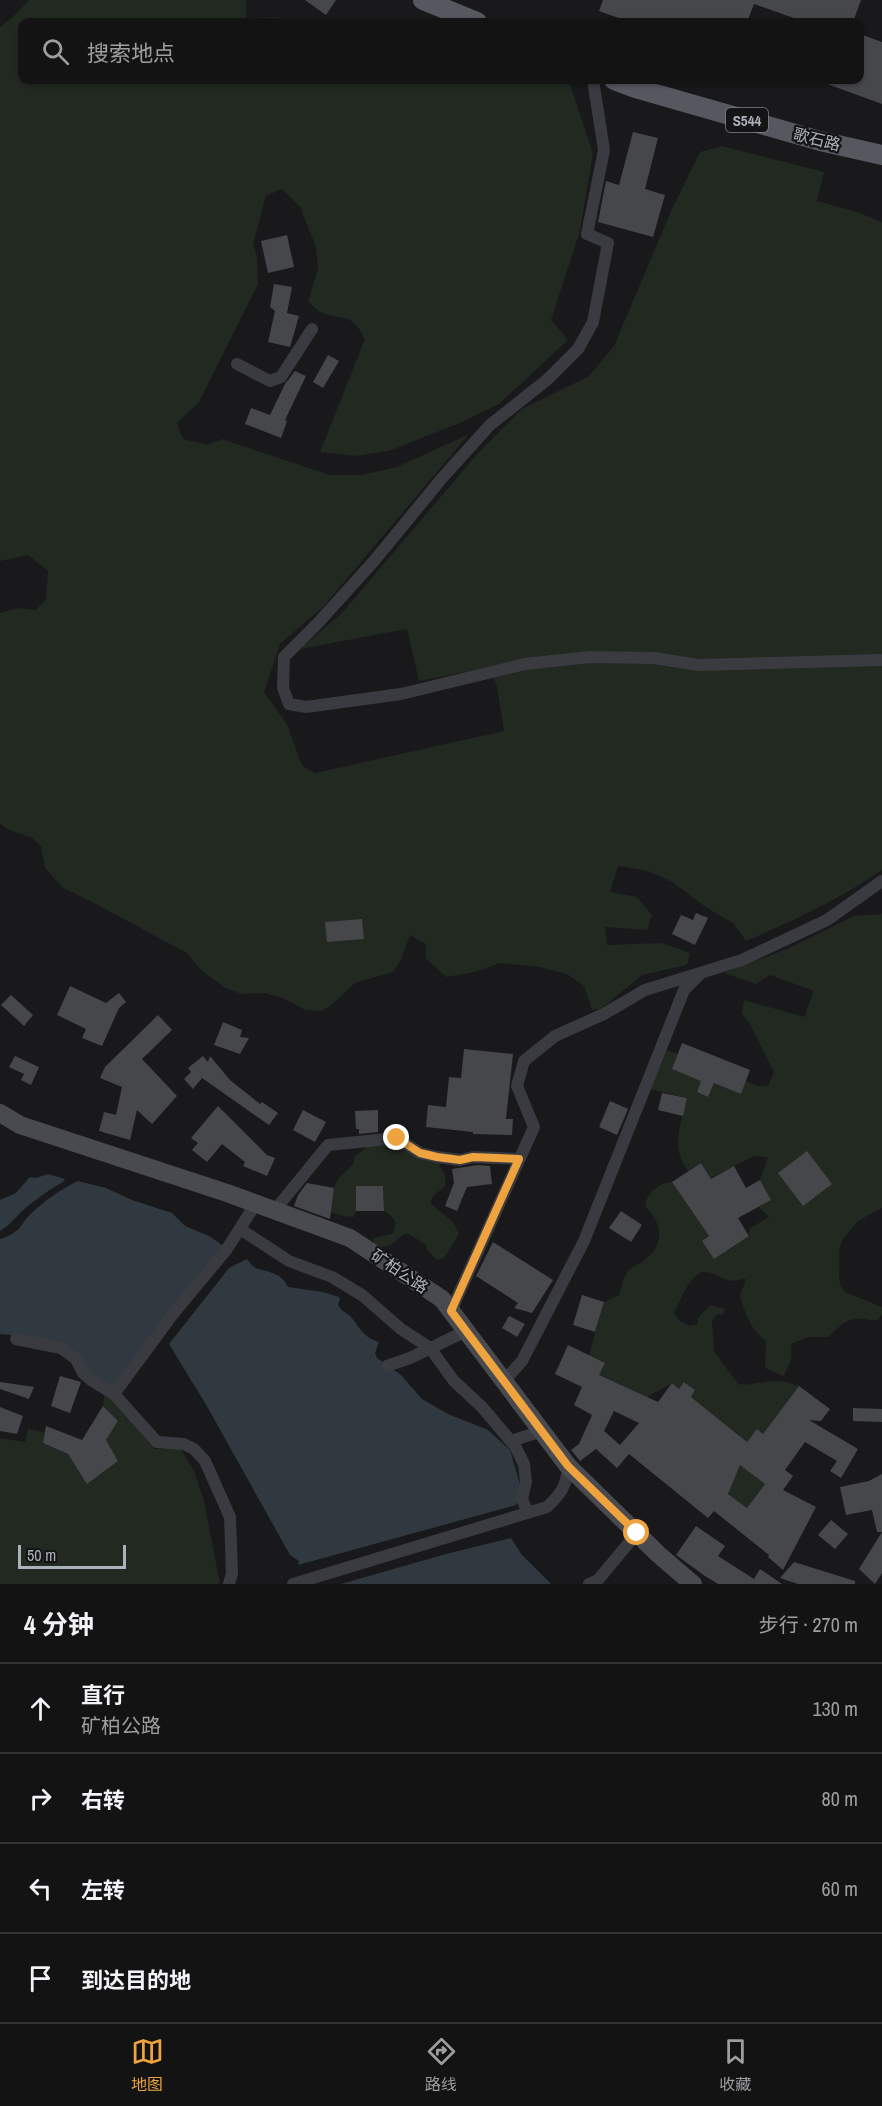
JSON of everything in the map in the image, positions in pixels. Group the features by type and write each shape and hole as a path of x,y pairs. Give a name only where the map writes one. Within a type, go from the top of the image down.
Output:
{"main road":[{"path":"423,0 467,18"},
{"name":"歌石路","path":"624,84 820,141 882,155"}],"street":[{"path":"594,84 604,150 587,234 608,243 593,322 578,349 548,379 490,425 443,477 374,561 284,657 283,688 289,704 306,707 401,694 525,664 590,657 654,658 698,665 880,660"},
{"path":"237,364 270,381 281,377 312,329"},
{"path":"451,1311 534,1127 517,1086 524,1061 555,1036 604,1014 645,990 742,960 827,920 882,881"},
{"path":"504,1382 522,1361 584,1241 684,990 702,972"},
{"name":"矿柏公路","path":"0,1113 20,1125 256,1203 350,1238 442,1299 568,1466 693,1584"},
{"path":"275,1210 328,1145 397,1138 420,1153 437,1157 460,1160 473,1157 519,1159"},
{"path":"114,1394 173,1314 227,1249 256,1203"},
{"path":"240,1229 289,1261 332,1276 362,1295 401,1329 430,1348 454,1381 482,1407 511,1441 524,1464 526,1482 522,1499 528,1513"},
{"path":"387,1366 466,1331"},
{"path":"16,1340 61,1348 76,1359 83,1373 114,1394 157,1442 184,1444 194,1449 206,1461 230,1517 232,1573 229,1584"},
{"path":"511,1441 542,1431"},
{"path":"293,1584 547,1507 560,1495 568,1480 568,1466"},
{"path":"589,1584 598,1580 637,1533"}],"shaded area":[{"path":"29,0 246,0 246,18 18,18 18,84 570,84 593,153 580,231 551,320 568,340 499,404 462,422 389,451 355,456 320,452 365,339 352,321 321,312 308,301 318,269 316,247 300,207 282,189 266,196 253,244 257,256 258,284 199,402 177,423 183,439 208,445 222,439 330,475 361,475 397,467 469,434 323,607 280,644 264,692 287,724 302,766 315,773 504,731 497,687 490,667 419,681 407,629 300,649 342,613 477,454 522,409 589,376 614,346 672,209 700,152 722,146 824,172 817,201 857,212 882,222 882,870 850,891 816,909 746,941 733,923 707,908 672,882 648,871 618,866 610,892 637,897 652,915 647,930 605,927 607,945 661,943 690,953 687,965 642,975 601,1009 592,1010 584,986 567,974 539,967 500,963 475,972 446,977 426,958 426,944 410,935 401,960 393,972 355,983 322,1011 305,1010 283,998 264,993 241,994 224,987 202,971 187,953 63,888 45,868 41,846 32,838 7,829 0,823 0,613 18,608 36,610 46,599 48,571 28,555 0,561 0,27"},
{"path":"882,914 882,1208 858,1221 843,1239 839,1249 839,1273 840,1284 845,1292 882,1307 882,1315 877,1320 853,1319 841,1325 828,1337 808,1337 791,1344 791,1360 784,1376 765,1368 766,1341 749,1321 740,1296 746,1279 732,1281 711,1273 699,1273 686,1289 674,1314 681,1322 690,1326 698,1324 698,1318 710,1305 725,1309 723,1314 716,1315 712,1321 714,1351 738,1384 779,1381 799,1386 763,1434 757,1429 747,1442 753,1475 765,1484 747,1508 728,1494 746,1451 735,1442 739,1435 691,1397 695,1390 685,1382 679,1389 672,1383 647,1397 615,1382 608,1385 597,1380 589,1355 604,1302 619,1295 628,1272 650,1255 658,1241 656,1220 645,1206 648,1196 654,1189 672,1182 709,1236 702,1241 714,1259 749,1236 750,1228 769,1217 759,1207 771,1200 760,1180 768,1157 754,1156 711,1178 701,1163 688,1171 679,1154 678,1145 687,1098 650,1089 666,1050 678,1054 701,1081 697,1092 708,1097 714,1083 741,1093 746,1081 757,1086 768,1086 774,1072 750,1024 742,1014 744,1000 804,1017 814,991 770,975 756,984 724,973 789,948 854,916"},
{"path":"386,1138 437,1157 444,1174 445,1187 437,1192 431,1204 453,1222 459,1234 444,1258 437,1260 427,1250 426,1245 409,1234 404,1234 387,1246 374,1245 373,1238 392,1234 395,1227 393,1218 384,1211 383,1186 356,1186 354,1217 331,1212 334,1188 338,1179 353,1164 355,1156 377,1139"},
{"path":"48,1174 65,1179 22,1211 0,1231 0,1200 16,1193 30,1177 36,1178"},
{"path":"78,1181 106,1188 132,1200 172,1213 185,1226 209,1236 225,1247 113,1390 105,1389 77,1358 25,1336 0,1334 0,1239 14,1233 45,1202"},
{"path":"247,1259 255,1268 279,1276 288,1287 323,1292 339,1297 338,1304 341,1309 366,1335 379,1342 375,1353 377,1358 401,1375 422,1399 448,1414 488,1430 510,1450 522,1491 516,1505 298,1565 299,1561 290,1555 208,1408 169,1344 229,1268"},
{"path":"105,1389 155,1449 180,1448 194,1471 204,1501 220,1584 0,1584 0,1438 25,1442 28,1428 45,1433 43,1443 68,1454 88,1483 118,1461 106,1440 118,1421 103,1406"},
{"path":"511,1538 522,1555 551,1584 341,1584 446,1554"}],"building":[{"path":"305,0 336,0 326,15"},
{"path":"603,0 861,0 854,18 794,18 754,4 749,18 619,18 599,11"},
{"path":"864,35 882,42 882,104 827,84 864,84"},
{"path":"633,132 658,138 645,189 665,195 653,237 598,222 606,181 619,185"},
{"path":"287,235 294,267 268,273 261,241"},
{"path":"274,284 292,287 287,313 299,316 290,347 268,342 275,311 270,307"},
{"path":"328,355 339,361 323,388 313,382"},
{"path":"295,371 306,376 285,420 287,421 281,438 245,424 251,408 270,415 285,384"},
{"path":"696,913 708,918 695,945 672,934 681,915 693,920"},
{"path":"362,919 364,939 327,942 325,922"},
{"path":"70,986 106,1003 119,993 126,1002 119,1008 102,1046 82,1038 86,1029 57,1015"},
{"path":"11,995 33,1015 24,1026 1,1005"},
{"path":"158,1015 172,1030 142,1059 177,1096 152,1124 137,1110 130,1140 99,1131 104,1112 116,1115 122,1087 100,1078 105,1067"},
{"path":"223,1022 242,1030 240,1037 249,1038 240,1054 214,1045"},
{"path":"682,1043 750,1070 741,1094 714,1083 708,1097 697,1092 701,1081 672,1069"},
{"path":"464,1049 513,1054 506,1119 513,1119 512,1135 473,1134 473,1132 426,1127 428,1105 446,1107 449,1077 461,1078"},
{"path":"15,1056 39,1067 31,1085 21,1080 24,1074 9,1067"},
{"path":"203,1056 208,1062 210,1056 230,1080 260,1104 262,1102 278,1113 269,1125 202,1078 193,1089 184,1079 191,1072 188,1068"},
{"path":"662,1093 687,1098 683,1116 658,1110"},
{"path":"610,1101 628,1109 617,1135 599,1127"},
{"path":"218,1106 267,1155 275,1158 267,1176 243,1166 245,1162 222,1144 207,1162 192,1150 198,1143 191,1138"},
{"path":"303,1110 326,1122 315,1142 293,1130"},
{"path":"378,1110 378,1132 359,1134 359,1129 356,1129 355,1111"},
{"path":"807,1151 832,1184 803,1206 778,1173"},
{"path":"701,1163 711,1179 734,1166 746,1188 760,1180 771,1200 738,1218 749,1236 714,1259 702,1241 709,1236 672,1182"},
{"path":"478,1165 490,1166 492,1184 467,1187 457,1211 445,1206 454,1183 452,1169"},
{"path":"307,1183 334,1188 330,1219 294,1206 298,1195"},
{"path":"356,1186 383,1186 384,1211 356,1211"},
{"path":"621,1211 642,1225 631,1242 609,1228"},
{"path":"493,1242 553,1280 532,1313 514,1308 518,1303 476,1276"},
{"path":"582,1295 604,1302 595,1332 573,1325"},
{"path":"509,1316 525,1324 517,1337 502,1328"},
{"path":"568,1345 605,1363 599,1375 658,1402 672,1383 679,1389 684,1382 695,1390 691,1397 747,1442 757,1429 763,1434 799,1386 830,1409 821,1421 809,1420 858,1449 841,1478 830,1471 837,1461 805,1442 785,1470 793,1476 783,1490 816,1507 783,1570 768,1557 769,1555 714,1511 708,1518 629,1454 617,1468 596,1449 580,1461 571,1450 579,1444 592,1415 574,1405 582,1387 555,1374","holes":["614,1411 639,1423 620,1445 604,1431","740,1465 765,1484 747,1508 728,1494"]},
{"path":"60,1376 81,1382 70,1413 51,1406"},
{"path":"0,1382 34,1387 29,1399 0,1389"},
{"path":"103,1406 118,1421 106,1440 118,1461 87,1484 68,1454 43,1443 46,1426 82,1440"},
{"path":"0,1407 23,1416 17,1434 0,1431"},
{"path":"853,1408 882,1409 882,1422 853,1421"},
{"path":"882,1474 882,1532 877,1532 872,1510 846,1515 840,1487 869,1481"},
{"path":"831,1520 848,1534 835,1549 818,1535"},
{"path":"696,1526 725,1546 718,1556 754,1579 760,1569 782,1584 718,1584 705,1576 676,1555"},
{"path":"882,1532 882,1573 875,1584 859,1569"},
{"path":"794,1562 855,1581 855,1584 798,1584 780,1578"}],"route":[{"path":"397,1138 420,1153 437,1157 460,1160 473,1157 519,1159 451,1311 568,1466 637,1533"}]}
